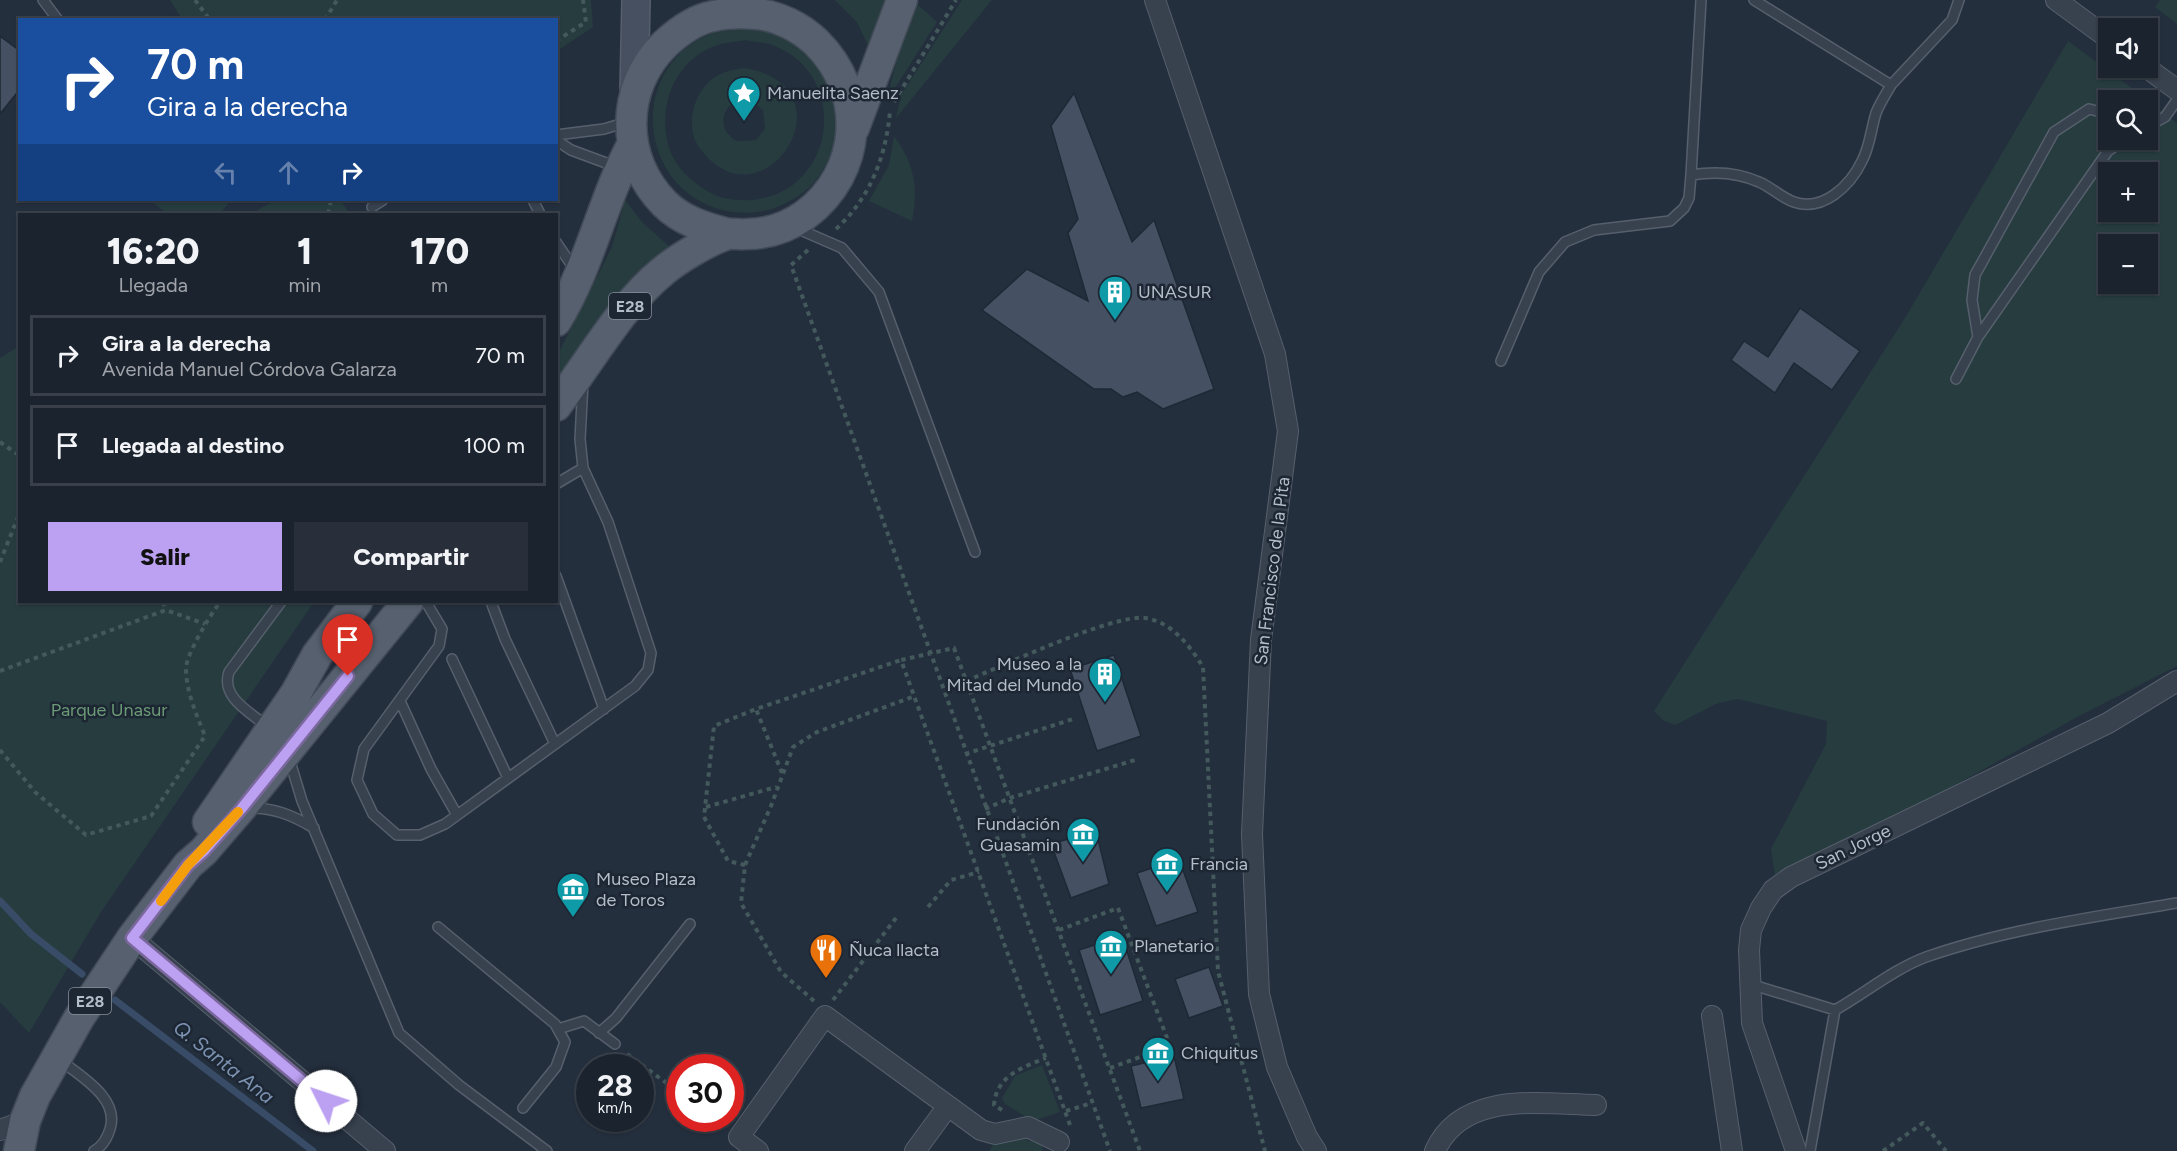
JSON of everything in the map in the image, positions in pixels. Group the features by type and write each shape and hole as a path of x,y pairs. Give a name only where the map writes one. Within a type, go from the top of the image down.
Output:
{"main road":[{"path":"634,92 636,0"},
{"name":"E28","path":"627,145 644,178 666,205 695,224 729,234 769,232 788,225 805,215 831,189 843,169 852,130 902,0"},
{"name":"E28","path":"558,317 579,275 627,145 634,92 651,58 678,31 713,16 762,7 809,35 828,54 843,77 848,95 852,130"},
{"name":"E28","path":"558,403 589,364 626,310 661,272 729,234"},
{"name":"E28","path":"19,1151 13,1125 35,1096 105,976 132,938 188,865 204,851 242,808 280,740 296,693 317,655 356,603"},
{"name":"E28","path":"188,865 209,819 407,603"}],"street":[{"name":"San Francisco de la Pita","path":"1155,0 1275,354 1288,430 1261,640 1252,834 1259,994 1277,1067 1307,1137 1316,1151"},
{"path":"2056,0 2098,31"},
{"path":"2158,76 2177,90"},
{"name":"San Jorge","path":"1796,1151 1752,1023 1751,930 1773,890 1791,877 2108,723 2177,681"},
{"path":"132,938 385,1151"},
{"path":"758,1151 739,1137 825,1016 981,1130 995,1134 1028,1128 1066,1138"},
{"path":"1712,1016 1732,1151"},
{"path":"1434,1151 1441,1138 1456,1121 1487,1107 1596,1105"},
{"path":"915,1151 948,1106"}],"lane":[{"path":"43,0 56,18"},
{"path":"1501,361 1539,272 1565,242 1594,230 1670,220 1684,208 1689,198 1691,175 1701,0"},
{"path":"1754,0 1891,85"},
{"path":"1691,175 1710,172 1733,174 1759,182 1792,202 1809,206 1823,202 1847,185 1862,162 1876,112 1891,85 1952,20 1959,0"},
{"path":"2158,121 2165,117 2177,100"},
{"path":"1978,337 1972,300 1975,275 2054,132 2089,109 2098,111"},
{"path":"558,135 604,129 627,145"},
{"path":"558,141 571,150 627,145"},
{"path":"1956,379 1978,337 2109,150"},
{"path":"372,207 381,201"},
{"path":"788,225 842,248 879,292 975,552"},
{"path":"558,245 579,275"},
{"path":"427,603 442,629 439,646 364,748 357,780 373,814 397,835 420,835 457,815 635,686 648,670 651,653 608,522 583,468 580,439 583,383 589,364"},
{"path":"558,483 583,468"},
{"path":"558,582 604,709"},
{"path":"280,603 229,672 225,683 228,693 280,740 293,778 362,948 399,1033 459,1085 547,1151"},
{"path":"491,603 505,639 555,744"},
{"path":"452,659 508,778"},
{"path":"400,701 431,769 457,815"},
{"path":"242,808 267,808 289,814 314,828"},
{"path":"1750,984 1835,1010 1899,971 1926,958 2009,935 2177,903"},
{"path":"599,1032 616,1018 690,924"},
{"path":"438,927 555,1024 565,1042 556,1067 523,1108"},
{"path":"1810,1151 1835,1010"},
{"path":"558,1029 584,1021 615,1044"},
{"path":"57,1058 97,1089 108,1104 113,1120 104,1143 94,1151"}],"path":[{"path":"195,0 208,18"},
{"path":"326,18 337,0"},
{"path":"558,41 586,22 583,0"},
{"path":"956,0 890,109 888,134 876,176 863,200 824,239 791,265 965,754 1110,1151"},
{"path":"0,442 18,455"},
{"path":"0,562 18,517"},
{"path":"163,603 166,610"},
{"path":"0,750 35,792 86,835 151,816 206,736 192,702 185,667 205,624 219,603"},
{"path":"0,671 166,610 205,624"},
{"path":"966,681 1114,622 1144,618 1166,626 1190,645 1203,667 1218,970 1265,1151"},
{"path":"745,865 728,861 704,817 714,726 756,709 901,660 954,648 1140,1151"},
{"path":"901,660 1066,1111 1066,1138"},
{"path":"825,1016 811,996 781,972 741,903 745,865 771,806 793,747 817,732 915,696"},
{"path":"756,709 782,773"},
{"path":"965,754 1073,719"},
{"path":"985,809 1010,798 1135,760"},
{"path":"706,807 777,787"},
{"path":"928,907 951,880 979,872"},
{"path":"1059,930 1118,908 1170,1046 1110,1068"},
{"path":"825,1016 828,1006 896,918"},
{"path":"615,1044 666,1082"},
{"path":"1028,1128 994,1105 995,1095 1014,1070 1046,1058"},
{"path":"1066,1111 1092,1102"},
{"path":"1883,1151 1923,1124 1946,1151"}],"green space":[{"path":"170,0 591,0 593,27 558,50 558,18 181,18"},
{"path":"835,0 890,0 871,52 857,22"},
{"path":"962,0 992,0 896,118 901,95"},
{"path":"2160,0 2177,0 2177,24 2155,7"},
{"path":"918,5 937,22 886,102 901,44"},
{"path":"745,28 776,34 793,42 808,54 828,84 837,120 830,157 810,187 775,208 748,213 722,210 693,197 672,177 659,152 653,124 656,97 666,70 685,49 713,33","holes":["745,40 772,45 798,60 814,81 823,105 823,131 816,156 801,177 780,193 751,200 723,198 712,194 684,173 669,148 665,117 672,86 690,61 718,45"]},
{"path":"2068,41 2098,63 2098,78 2118,78 2134,90 2098,90 2098,150 2158,150 2158,109 2177,123 2177,666 2081,715 1907,812 1775,878 1771,849 1826,744 1827,721 1738,699 1718,703 1675,725 1664,721 1654,711 1905,318"},
{"path":"745,68 778,80 794,100 796,124 788,146 772,165 750,174 726,171 701,150 696,142 692,124 695,104 704,87 718,75","holes":["737,100 752,101 763,110 765,129 756,140 736,141 726,132 724,115 731,104"]},
{"path":"894,136 906,156 913,176 915,198 912,221 869,201 889,165"},
{"path":"625,200 642,222 672,249 558,379 558,354 612,247"},
{"path":"230,201 221,213 167,213 152,202"},
{"path":"273,201 342,201 348,213 253,213"},
{"name":"Parque Unasur","path":"18,347 18,603 313,603 101,912 29,1033 0,1002 0,358"},
{"path":"1042,1065 1060,1112 1033,1121 1005,1104 1002,1098 1015,1076"},
{"path":"1022,1134 1028,1141 1041,1142 1043,1151 989,1151 998,1138"}],"building":[{"path":"0,36 18,50 18,92 0,114"},
{"path":"1074,93 1132,242 1154,220 1214,389 1163,409 1137,392 1123,397 1111,389 1094,389 982,310 1027,269 1088,301 1068,233 1078,219 1051,126"},
{"path":"1800,308 1860,351 1832,390 1794,363 1775,393 1731,360 1744,341 1768,357"},
{"name":"Museo a la Mitad del Mundo","path":"1114,655 1141,736 1097,751 1070,669"},
{"path":"1096,831 1109,884 1071,898 1051,844"},
{"name":"Francia","path":"1179,859 1198,912 1156,926 1137,873"},
{"name":"Planetario","path":"1122,936 1143,1001 1100,1015 1079,950"},
{"path":"1209,967 1223,1006 1189,1018 1175,979"},
{"name":"Chiquitus","path":"1174,1056 1184,1099 1141,1108 1131,1066"}],"waterway":[{"name":"Q. Santa Ana","path":"0,901 31,934 82,974"},
{"name":"Q. Santa Ana","path":"115,1000 313,1151"}],"slow traffic":[{"path":"161,901 188,865 204,851 238,812"}],"place":[{"name":"Manuelita Saenz","path":"744,122"},
{"name":"UNASUR","path":"1115,321"},
{"name":"Museo a la Mitad del Mundo","path":"1105,703"},
{"name":"Fundación Guasamin","path":"1083,863"},
{"name":"Francia","path":"1167,893"},
{"name":"Museo Plaza de Toros","path":"573,918"},
{"name":"Planetario","path":"1111,975"},
{"name":"Ñuca llacta","path":"826,979"},
{"name":"Chiquitus","path":"1158,1082"}],"route":[{"path":"326,1101 132,938 188,865 204,851 242,808 348,676"}]}
